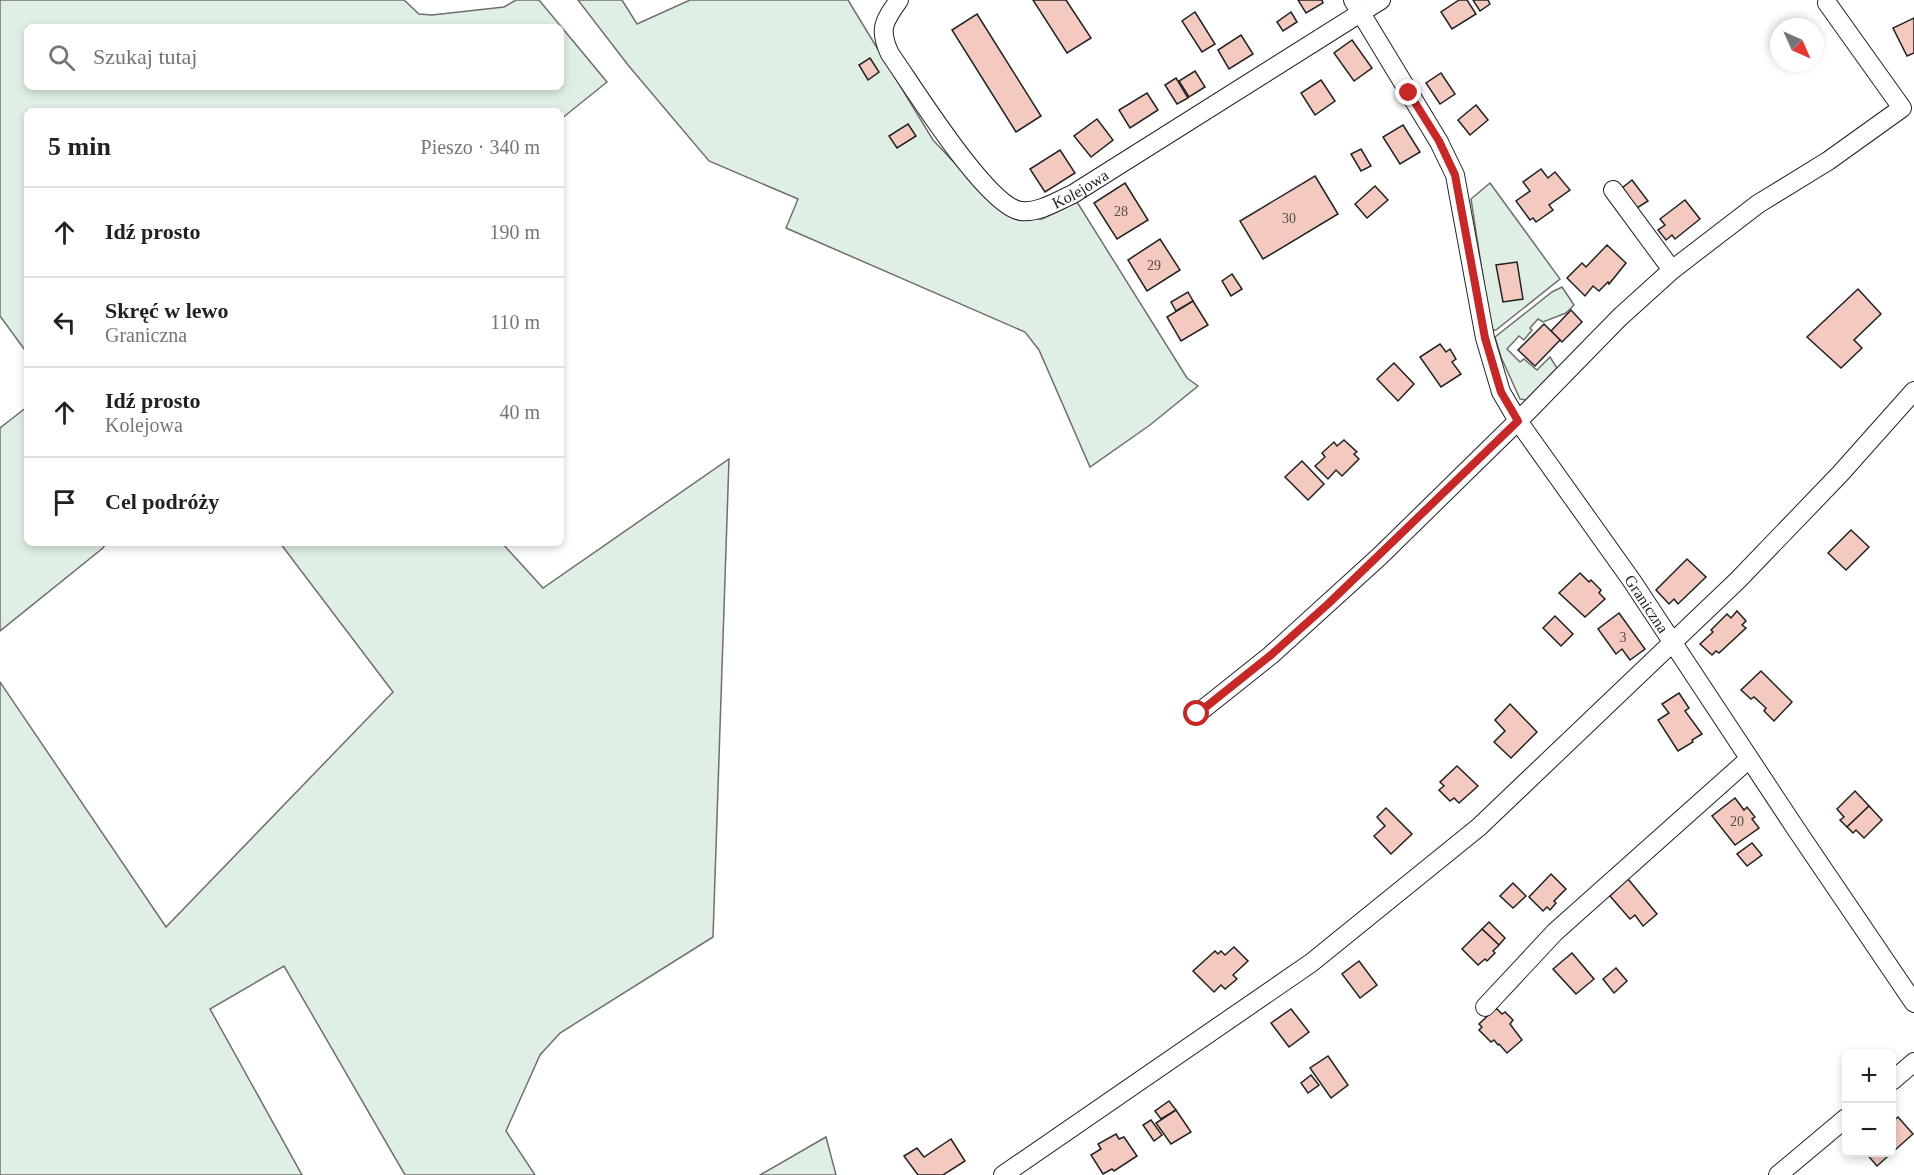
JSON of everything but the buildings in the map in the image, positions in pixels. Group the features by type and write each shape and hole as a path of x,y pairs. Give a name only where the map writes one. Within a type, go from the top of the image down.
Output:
{"street":[{"name":"Kolejowa","path":"899,0 883,25 883,40 890,54 982,182 1004,203 1020,211 1037,210 1073,194 1357,6 1381,0"},
{"path":"1197,714 1271,655 1328,604 1518,421 1620,317 1672,270 1758,204 1902,108 1827,3"},
{"name":"Graniczna","path":"1357,6 1439,141 1455,175 1485,338 1501,392 1518,421 1632,581 1914,1003"},
{"path":"1613,190 1672,270"},
{"path":"1003,1175 1311,963 1479,827 1738,580 1914,391"},
{"path":"1485,1007 1555,932 1749,759"},
{"path":"1896,1078 1914,1062"},
{"path":"1778,1175 1842,1121"}],"green space":[{"path":"0,0 404,0 419,14 432,15 504,7 516,0 539,0 559,24 24,24 24,90 564,90 564,30 607,82 564,117 564,108 24,108 24,349 0,316"},
{"path":"578,0 622,0 637,24 690,0 848,0 933,140 981,191 1031,219 1042,219 1077,202 1187,378 1198,386 1150,425 1090,467 1039,350 1025,332 786,228 798,199 709,161 628,65"},
{"path":"1490,183 1560,279 1496,330 1491,330 1471,199"},
{"path":"1562,287 1574,305 1566,313 1543,322 1538,319 1524,340 1519,336 1507,349 1520,362 1524,359 1537,370 1550,357 1557,368 1526,400 1520,399 1501,357 1495,337 1552,292"},
{"path":"24,409 24,546 104,546 0,631 0,428"},
{"path":"729,459 713,937 560,1033 540,1055 506,1131 535,1175 405,1175 284,966 210,1009 302,1175 0,1175 0,682 166,927 393,692 282,546 505,546 543,588"},
{"path":"826,1137 836,1175 760,1175"}],"route":[{"path":"1197,714 1271,655 1328,604 1518,421 1501,392 1485,338 1455,175 1439,141 1409,93"}]}
